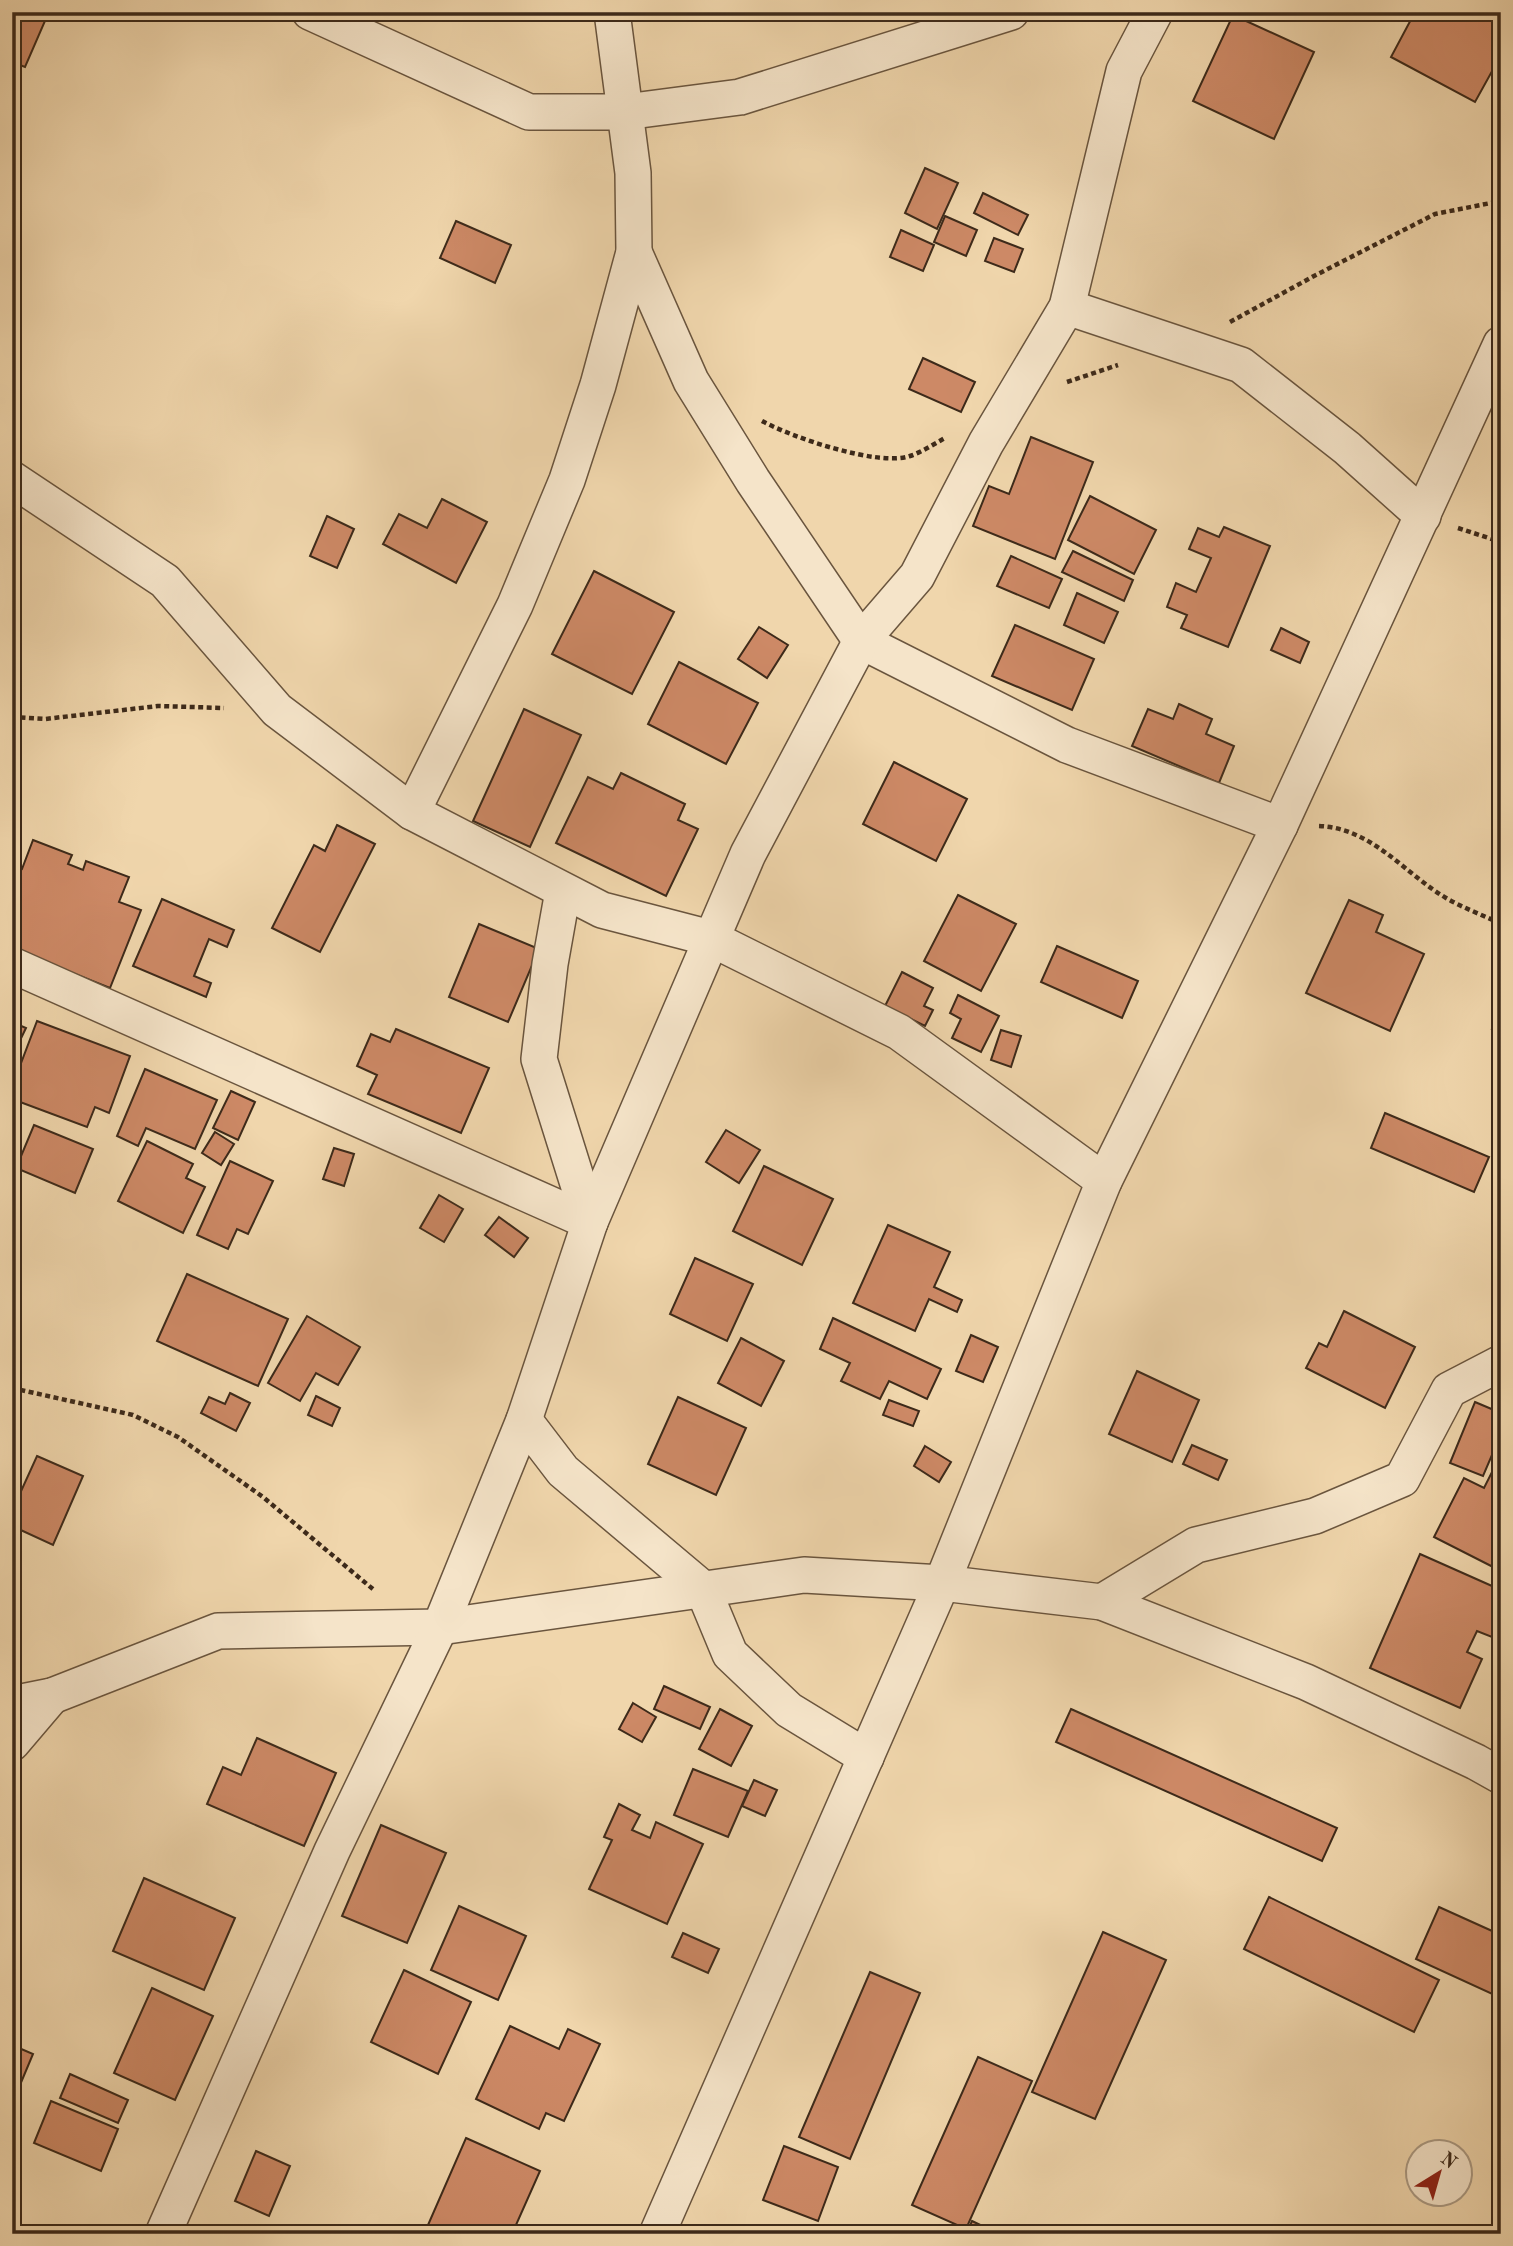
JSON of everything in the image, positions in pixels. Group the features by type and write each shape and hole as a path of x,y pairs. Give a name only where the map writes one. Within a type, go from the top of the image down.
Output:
{"street":[{"path":"310,12 529,112 625,111 740,97 1011,12"},
{"path":"412,812 515,605 568,480 598,385 634,252 633,173 612,12"},
{"path":"163,2234 524,1420 590,1222 748,854 861,641 917,576 986,443 1067,307 1124,71 1155,12"},
{"path":"634,252 691,381 753,481 861,641 1067,745 1280,825"},
{"path":"1067,307 1241,365 1347,448 1423,516"},
{"path":"657,2234 942,1583 1104,1181 1280,825 1501,344"},
{"path":"12,479 164,582 277,710 412,812 603,910 710,938 899,1032 1104,1181"},
{"path":"563,891 550,964 538,1059 590,1222"},
{"path":"12,965 590,1222"},
{"path":"1102,1602 1196,1545 1315,1516 1402,1479 1449,1390 1501,1363"},
{"path":"524,1420 564,1471 703,1589 730,1654 789,1710 866,1756"},
{"path":"12,1704 52,1696 218,1631 430,1628 804,1575 942,1583 1102,1602 1306,1682 1501,1776"},
{"path":"12,1743 52,1696"}],"path":[{"path":"1423,516 1501,542"},
{"path":"12,717 45,719 158,706 277,710"},
{"path":"1280,825 1330,827 1367,839 1446,898 1501,924"},
{"path":"12,1388 133,1415 178,1437 263,1497 430,1628"}],"building":[{"path":"12,12 48,14 25,67 12,62"},
{"path":"1415,12 1501,12 1501,55 1475,102 1391,57"},
{"path":"1233,15 1314,52 1274,139 1193,101"},
{"path":"925,168 958,183 937,229 905,213"},
{"path":"983,193 1028,215 1018,235 974,213"},
{"path":"945,216 977,230 966,256 934,242"},
{"path":"456,221 511,245 495,283 440,258"},
{"path":"901,230 934,245 923,271 890,257"},
{"path":"994,238 1023,249 1014,272 985,261"},
{"path":"923,358 975,382 961,412 909,389"},
{"path":"1031,437 1093,462 1055,559 973,526 989,486 1009,494"},
{"path":"1090,496 1156,530 1134,574 1068,540"},
{"path":"442,499 487,522 456,583 383,544 399,514 427,528"},
{"path":"327,516 354,529 337,568 310,556"},
{"path":"1224,527 1270,546 1228,647 1181,628 1187,615 1167,607 1176,583 1196,592 1211,558 1189,549 1198,528 1219,537"},
{"path":"1073,551 1133,580 1124,601 1062,572"},
{"path":"1011,556 1062,579 1049,608 997,586"},
{"path":"594,571 674,612 632,694 552,654"},
{"path":"1077,593 1118,612 1104,643 1064,625"},
{"path":"1015,625 1094,659 1072,710 992,676"},
{"path":"759,627 788,645 767,678 738,659"},
{"path":"1281,628 1309,642 1300,663 1271,650"},
{"path":"679,662 758,703 726,764 648,724"},
{"path":"1179,704 1212,719 1206,734 1234,746 1219,783 1132,746 1148,709 1173,719"},
{"path":"524,709 581,735 530,847 473,821"},
{"path":"894,762 967,799 936,861 863,824"},
{"path":"621,773 685,804 678,820 698,829 666,896 556,843 588,777 613,789"},
{"path":"337,825 375,844 320,952 272,928 314,845 325,851"},
{"path":"33,840 72,855 68,864 83,870 86,861 129,877 119,902 141,910 110,988 12,949 12,865 22,869"},
{"path":"958,895 1016,924 981,991 924,961"},
{"path":"162,899 234,930 227,947 209,939 194,976 211,983 206,997 133,966"},
{"path":"1349,900 1383,915 1376,932 1424,954 1390,1031 1306,993"},
{"path":"479,924 539,949 508,1022 449,997"},
{"path":"1057,946 1138,981 1122,1018 1041,982"},
{"path":"902,972 933,988 924,1006 933,1010 925,1026 885,1006"},
{"path":"958,995 999,1016 981,1052 952,1038 961,1019 950,1013"},
{"path":"1501,1012 1501,1033 1492,1029"},
{"path":"37,1021 130,1056 109,1113 95,1107 87,1127 12,1099 12,1087"},
{"path":"12,1022 26,1028 12,1057"},
{"path":"396,1029 489,1068 461,1133 368,1094 377,1075 357,1066 371,1034 390,1042"},
{"path":"1001,1030 1021,1036 1011,1067 991,1060"},
{"path":"145,1069 217,1100 195,1149 146,1128 138,1146 117,1136"},
{"path":"231,1091 255,1102 238,1140 213,1128"},
{"path":"1385,1113 1489,1157 1474,1192 1371,1148"},
{"path":"34,1125 93,1149 75,1193 16,1168"},
{"path":"726,1130 760,1150 739,1183 706,1162"},
{"path":"215,1132 234,1144 221,1165 202,1153"},
{"path":"147,1141 193,1164 186,1178 205,1187 183,1233 118,1201"},
{"path":"334,1148 354,1154 344,1186 323,1179"},
{"path":"230,1161 273,1181 248,1234 237,1229 228,1249 197,1235"},
{"path":"764,1166 833,1199 802,1265 733,1231"},
{"path":"439,1195 463,1209 444,1242 420,1228"},
{"path":"499,1217 528,1238 514,1257 485,1235"},
{"path":"888,1225 950,1252 934,1287 962,1300 957,1312 929,1299 915,1331 853,1303"},
{"path":"695,1258 753,1284 727,1341 670,1314"},
{"path":"187,1274 288,1319 258,1386 157,1341"},
{"path":"1344,1311 1415,1347 1385,1408 1306,1368 1319,1343 1327,1347"},
{"path":"307,1316 360,1347 338,1385 316,1373 300,1401 268,1383"},
{"path":"833,1318 941,1369 927,1399 889,1381 880,1399 841,1381 850,1363 820,1349"},
{"path":"971,1335 998,1347 983,1382 956,1371"},
{"path":"741,1338 784,1361 761,1406 718,1383"},
{"path":"1137,1371 1199,1400 1172,1462 1109,1434"},
{"path":"230,1393 250,1403 236,1431 201,1413 209,1397 225,1404"},
{"path":"316,1396 340,1408 332,1426 308,1415"},
{"path":"678,1397 746,1428 716,1495 648,1464"},
{"path":"889,1400 919,1411 913,1426 883,1415"},
{"path":"1475,1402 1501,1413 1501,1434 1483,1476 1450,1463"},
{"path":"1192,1445 1227,1460 1218,1480 1183,1464"},
{"path":"925,1446 951,1462 939,1482 914,1466"},
{"path":"37,1456 83,1476 53,1545 12,1526 12,1511"},
{"path":"1493,1470 1501,1474 1501,1571 1434,1537 1464,1478 1484,1488"},
{"path":"1420,1554 1501,1590 1501,1616 1492,1637 1477,1631 1467,1652 1482,1659 1460,1708 1370,1668"},
{"path":"664,1686 710,1707 700,1729 654,1709"},
{"path":"633,1703 656,1717 642,1742 619,1729"},
{"path":"720,1709 752,1726 731,1766 699,1749"},
{"path":"1071,1709 1337,1828 1322,1861 1056,1742"},
{"path":"257,1738 336,1773 304,1846 207,1804 223,1767 241,1775"},
{"path":"693,1769 748,1791 728,1837 674,1815"},
{"path":"754,1780 777,1790 765,1816 742,1806"},
{"path":"619,1804 640,1815 632,1830 650,1838 656,1822 703,1844 667,1924 589,1889 612,1840 604,1837"},
{"path":"381,1825 446,1853 407,1943 342,1916"},
{"path":"144,1878 235,1918 204,1990 113,1951"},
{"path":"1269,1897 1439,1980 1414,2032 1244,1949"},
{"path":"459,1906 526,1936 498,2000 431,1970"},
{"path":"1439,1907 1501,1935 1501,1998 1416,1959"},
{"path":"1103,1932 1166,1960 1095,2119 1032,2092"},
{"path":"683,1933 719,1949 708,1973 672,1957"},
{"path":"404,1970 471,2002 438,2074 371,2042"},
{"path":"870,1972 920,1993 850,2159 799,2137"},
{"path":"152,1988 213,2016 175,2100 114,2073"},
{"path":"510,2026 559,2049 568,2029 600,2044 564,2121 546,2113 539,2129 476,2099"},
{"path":"12,2045 33,2054 12,2104"},
{"path":"978,2057 1032,2081 966,2229 912,2205"},
{"path":"70,2074 128,2100 118,2123 60,2098"},
{"path":"51,2101 118,2129 101,2171 34,2143"},
{"path":"466,2138 540,2171 512,2234 449,2234 428,2225"},
{"path":"784,2146 838,2167 818,2221 763,2200"},
{"path":"256,2151 290,2166 269,2216 235,2201"},
{"path":"972,2221 999,2234 966,2234"}]}
